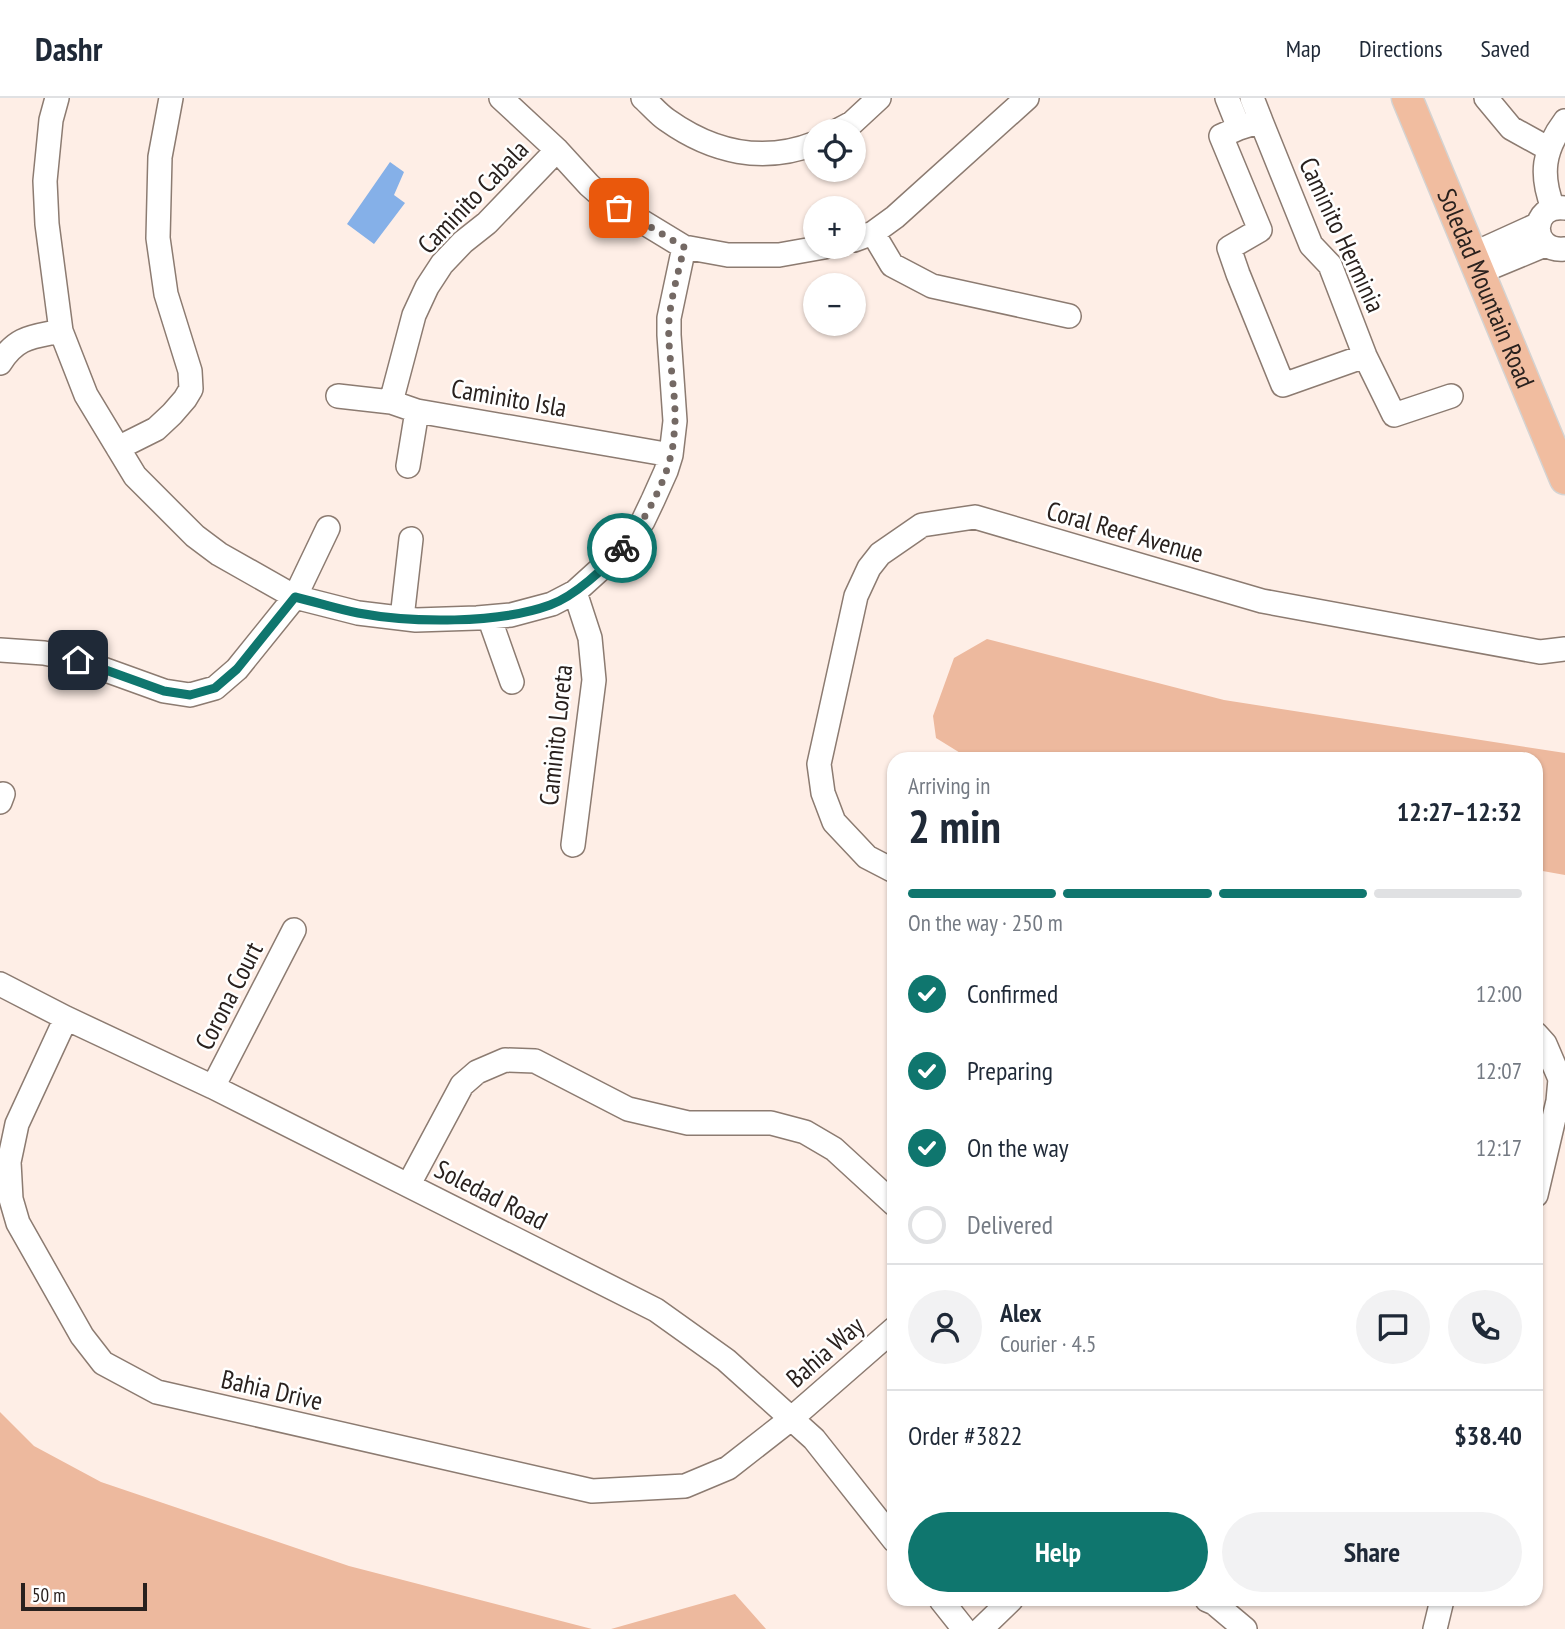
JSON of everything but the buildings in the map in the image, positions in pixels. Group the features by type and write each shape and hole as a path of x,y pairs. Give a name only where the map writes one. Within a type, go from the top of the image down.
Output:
{"main road":[{"name":"Soledad Mountain Road","path":"1407,98 1565,479"}],"street":[{"path":"57,98 51,120 46,181 51,266 61,331 86,395 135,476 195,536 219,554 295,597 359,613 415,620 489,617 511,615 552,604 575,592 630,540 643,521 671,454 675,421 669,318 684,247"},
{"path":"118,448 156,429 172,414 191,389 191,371 166,294 158,238 160,157 171,98"},
{"path":"501,98 605,199 684,247 728,255 779,255 803,251"},
{"path":"643,98 665,119 689,134 727,150 763,154 788,152 803,147"},
{"path":"856,119 880,98"},
{"path":"866,236 895,217 1027,98"},
{"path":"1227,98 1239,128 1261,121"},
{"name":"Caminito Herminia","path":"1252,98 1311,245 1330,265 1365,356 1394,415 1451,396"},
{"path":"1486,98 1511,128 1549,149"},
{"path":"1476,263 1553,227 1544,171 1556,132 1565,121"},
{"name":"Caminito Herminia","path":"1239,128 1221,136 1260,230 1229,248 1283,386 1365,356"},
{"name":"Caminito Cabala","path":"391,402 414,315 442,264 463,242 487,223 557,150"},
{"path":"866,239 892,265 932,286 1069,316"},
{"path":"2,354 28,338 61,331"},
{"name":"Caminito Isla","path":"338,396 391,402 417,411 671,454"},
{"path":"408,466 417,411"},
{"name":"Coral Reef Avenue","path":"887,868 867,858 834,822 823,793 819,764 856,596 869,568 880,554 922,525 975,517 1262,601 1540,652 1565,649"},
{"path":"0,650 44,653 78,660 164,691 190,695 215,688 237,669 295,597 328,528"},
{"path":"402,618 411,539"},
{"name":"Caminito Loreta","path":"573,845 594,680 590,638 575,592"},
{"path":"489,617 512,682"},
{"name":"Corona Court","path":"213,1087 294,930"},
{"name":"Soledad Road","path":"0,984 409,1184 656,1310 726,1360 814,1439 887,1531"},
{"name":"Bahia Drive","path":"66,1018 17,1124 9,1162 11,1199 24,1234 82,1336 103,1363 157,1392 592,1491 685,1486 728,1468 792,1418"},
{"path":"1543,1043 1560,1079 1558,1101 1543,1165"},
{"path":"409,1184 462,1085 477,1072 505,1060 515,1060 535,1061 628,1109 688,1123 771,1123 805,1132 834,1149 887,1198"},
{"name":"Bahia Way","path":"792,1418 887,1335"},
{"path":"946,1606 964,1629"},
{"path":"981,1629 1005,1606"},
{"path":"1218,1606 1245,1629"},
{"path":"1435,1629 1441,1606"}],"shaded area":[{"path":"987,639 1224,700 1565,753 1565,875 1543,871 1543,752 959,752 936,738 933,716 954,658"},
{"path":"0,1412 34,1446 101,1482 349,1566 592,1629 0,1629"},
{"path":"735,1594 766,1629 611,1629"}],"water":[{"path":"390,162 404,172 394,195 405,203 374,244 347,224"}],"way so far":[{"path":"619,208 684,247 669,318 675,421 671,454 643,521 622,548"}],"route":[{"path":"78,660 164,691 190,695 215,688 237,669 295,597 359,613 415,620 511,615 552,604 575,592 622,548"}]}
